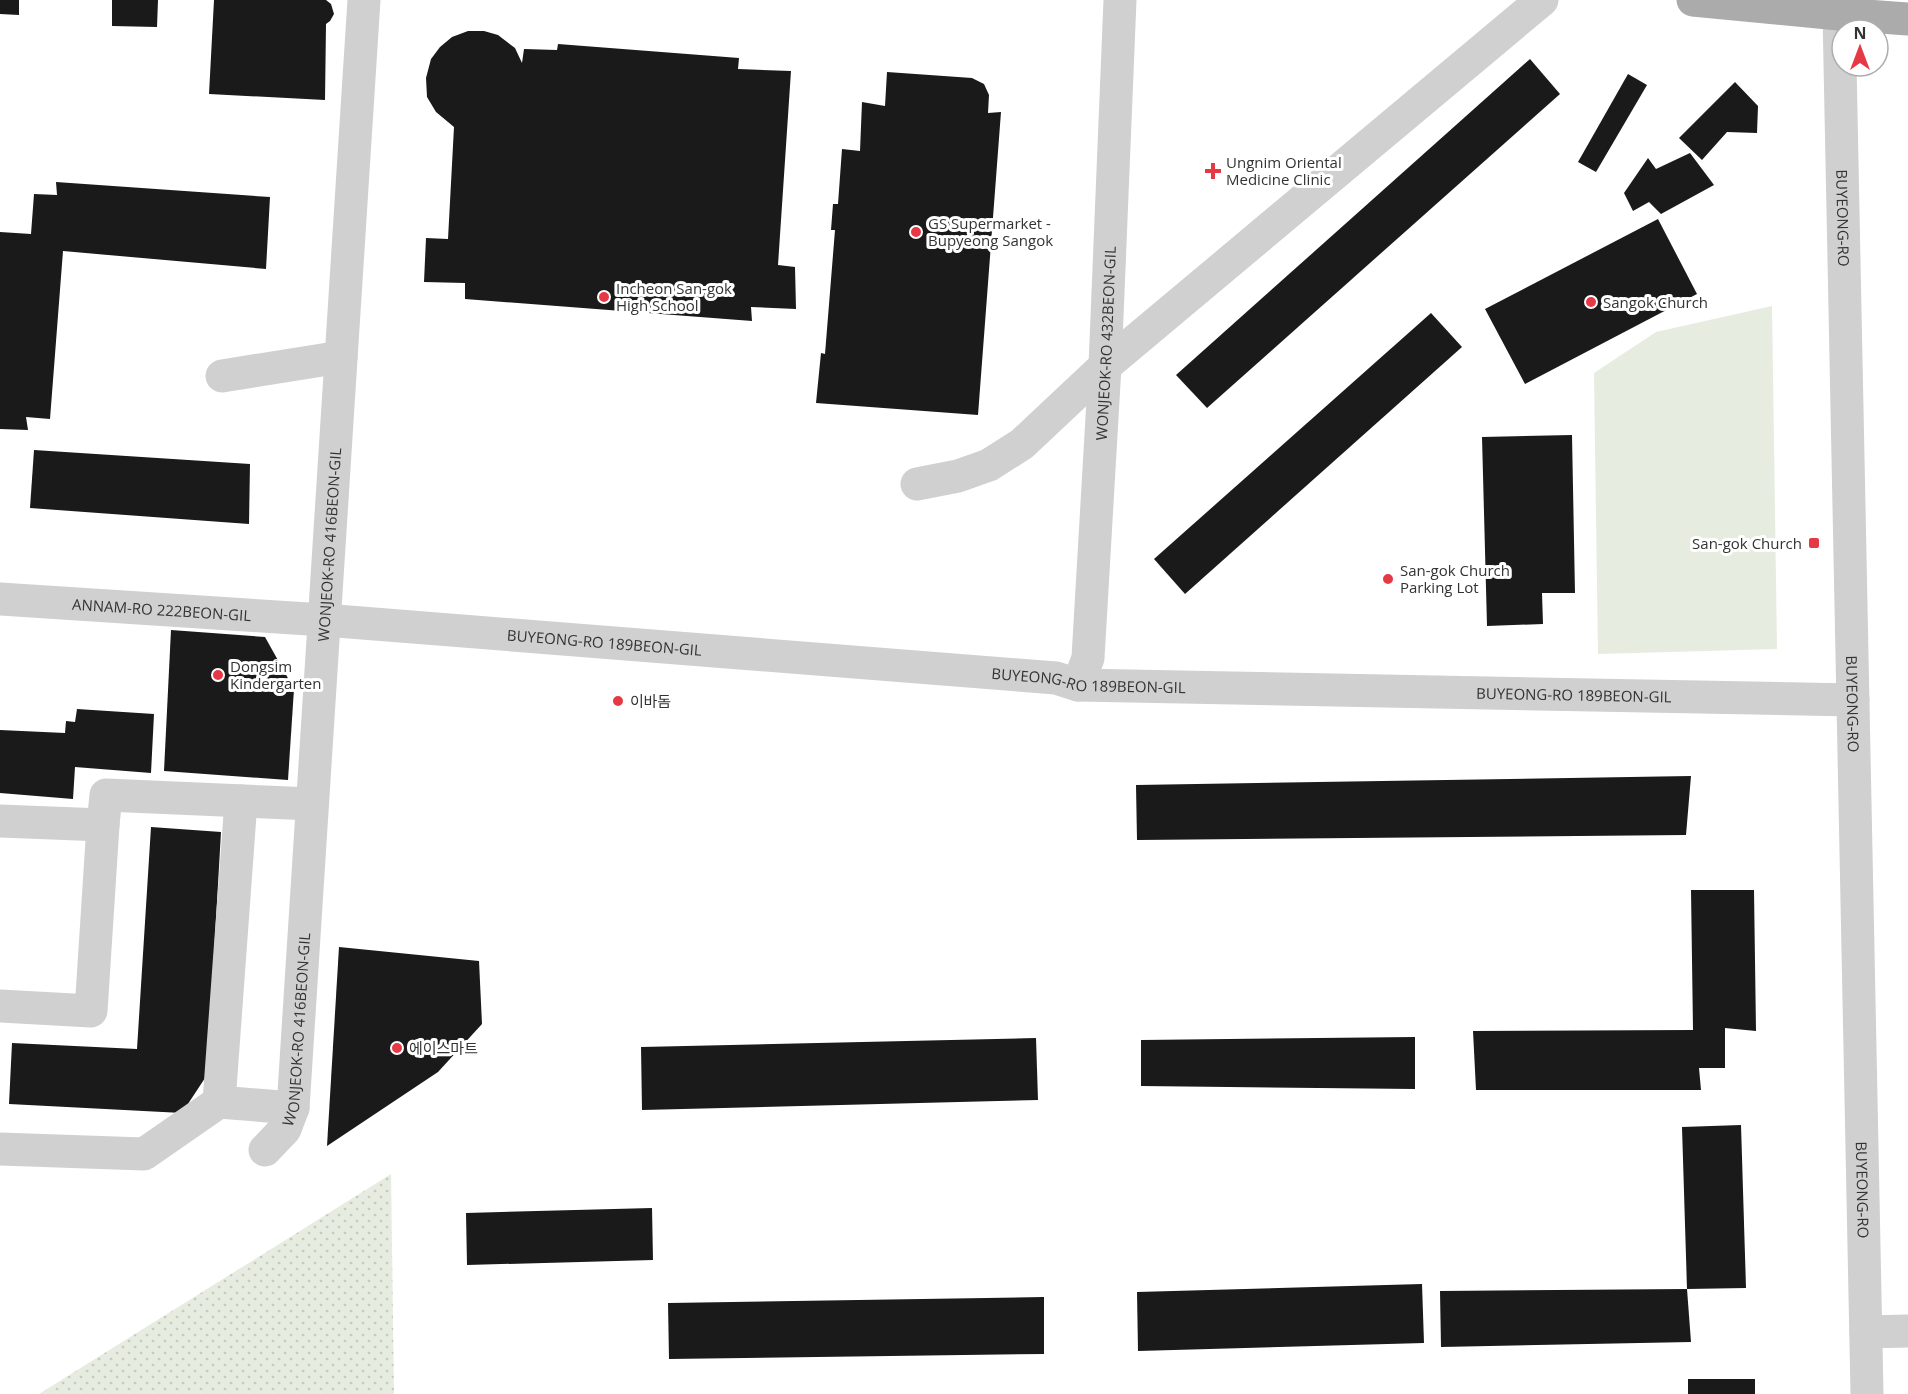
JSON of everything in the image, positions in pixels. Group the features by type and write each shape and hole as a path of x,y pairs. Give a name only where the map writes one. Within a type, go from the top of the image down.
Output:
{"main road":[{"path":"1693,0 1908,19"}],"street":[{"name":"WONJEOK-RO 416BEON-GIL","path":"265,1150 285,1129 293,1108 364,0"},
{"name":"WONJEOK-RO 432BEON-GIL","path":"1078,685 1088,658 1105,366 1120,0"},
{"path":"917,484 957,476 990,465 1022,444 1105,366 1542,0"},
{"name":"BUYEONG-RO","path":"1839,14 1868,1394"},
{"path":"222,376 341,357"},
{"name":"ANNAM-RO 222BEON-GIL","path":"0,599 324,620"},
{"name":"BUYEONG-RO 189BEON-GIL","path":"324,620 1056,678 1078,685 1853,700"},
{"path":"0,1006 92,1011 106,795 312,804"},
{"path":"219,1101 241,801"},
{"path":"0,821 103,825"},
{"path":"0,1149 144,1154 219,1101 293,1108"},
{"path":"1866,1332 1908,1331"}],"shaded area":[{"path":"1772,306 1777,649 1598,654 1594,373 1656,332"},
{"path":"391,1174 394,1394 39,1394"}],"building":[{"path":"0,0 19,0 19,15 0,14"},
{"path":"112,0 158,0 157,27 112,26"},
{"path":"214,0 326,0 331,4 334,14 326,24 325,100 209,94"},
{"path":"468,31 484,31 498,35 515,48 522,63 524,49 557,50 558,44 739,58 738,69 791,71 778,265 795,267 796,309 751,307 752,321 465,299 465,283 424,282 426,238 448,239 454,127 436,112 427,97 426,78 431,59 440,47 452,37"},
{"path":"1530,59 1560,94 1207,408 1176,375"},
{"path":"887,72 972,78 984,84 989,95 988,113 1001,112 978,415 816,403 821,353 825,354 835,230 831,230 833,204 838,204 842,149 860,151 862,102 885,106"},
{"path":"1628,74 1647,85 1596,172 1578,162"},
{"path":"1735,82 1758,106 1757,133 1727,132 1702,160 1679,138"},
{"path":"1690,153 1714,185 1661,214 1649,202 1633,211 1624,193 1648,158 1656,169"},
{"path":"56,182 270,197 266,269 63,251 50,419 26,417 28,430 0,429 0,232 31,234 34,194 57,195"},
{"name":"Sangok Church","path":"1658,219 1697,294 1525,384 1485,309"},
{"path":"1431,313 1462,347 1185,594 1154,559"},
{"path":"1572,435 1575,593 1542,593 1543,624 1487,626 1482,437"},
{"path":"34,450 250,464 249,524 30,508"},
{"name":"Dongsim Kindergarten","path":"171,630 265,637 294,689 288,780 164,771"},
{"path":"77,709 154,714 151,773 75,767 73,799 0,793 0,730 65,733 66,721 75,722"},
{"path":"1691,776 1686,835 1137,840 1136,785"},
{"path":"151,827 221,832 207,1075 182,1113 9,1104 12,1043 137,1049"},
{"path":"1691,890 1754,890 1756,1031 1725,1028 1725,1068 1699,1068 1701,1090 1476,1090 1473,1031 1693,1030"},
{"name":"에이스마트","path":"339,947 479,961 482,1024 438,1072 327,1146"},
{"path":"1415,1037 1415,1089 1141,1086 1141,1040"},
{"path":"1036,1038 1038,1100 642,1110 641,1047"},
{"path":"1741,1125 1746,1288 1687,1289 1682,1127"},
{"path":"652,1208 653,1260 467,1265 466,1213"},
{"path":"1422,1284 1424,1343 1138,1351 1137,1292"},
{"path":"1687,1289 1691,1342 1441,1347 1440,1291"},
{"path":"1044,1297 1044,1354 669,1359 668,1303"},
{"path":"1688,1379 1755,1379 1755,1394 1688,1394"}],"place":[{"name":"Ungnim Oriental Medicine Clinic","path":"1213,171"},
{"name":"GS Supermarket - Bupyeong Sangok","path":"916,232"},
{"name":"Incheon San-gok High School","path":"604,297"},
{"name":"Sangok Church","path":"1591,302"},
{"name":"San-gok Church","path":"1814,543"},
{"name":"San-gok Church Parking Lot","path":"1388,579"},
{"name":"Dongsim Kindergarten","path":"218,675"},
{"name":"이바돔","path":"618,701"},
{"name":"에이스마트","path":"397,1048"}]}
